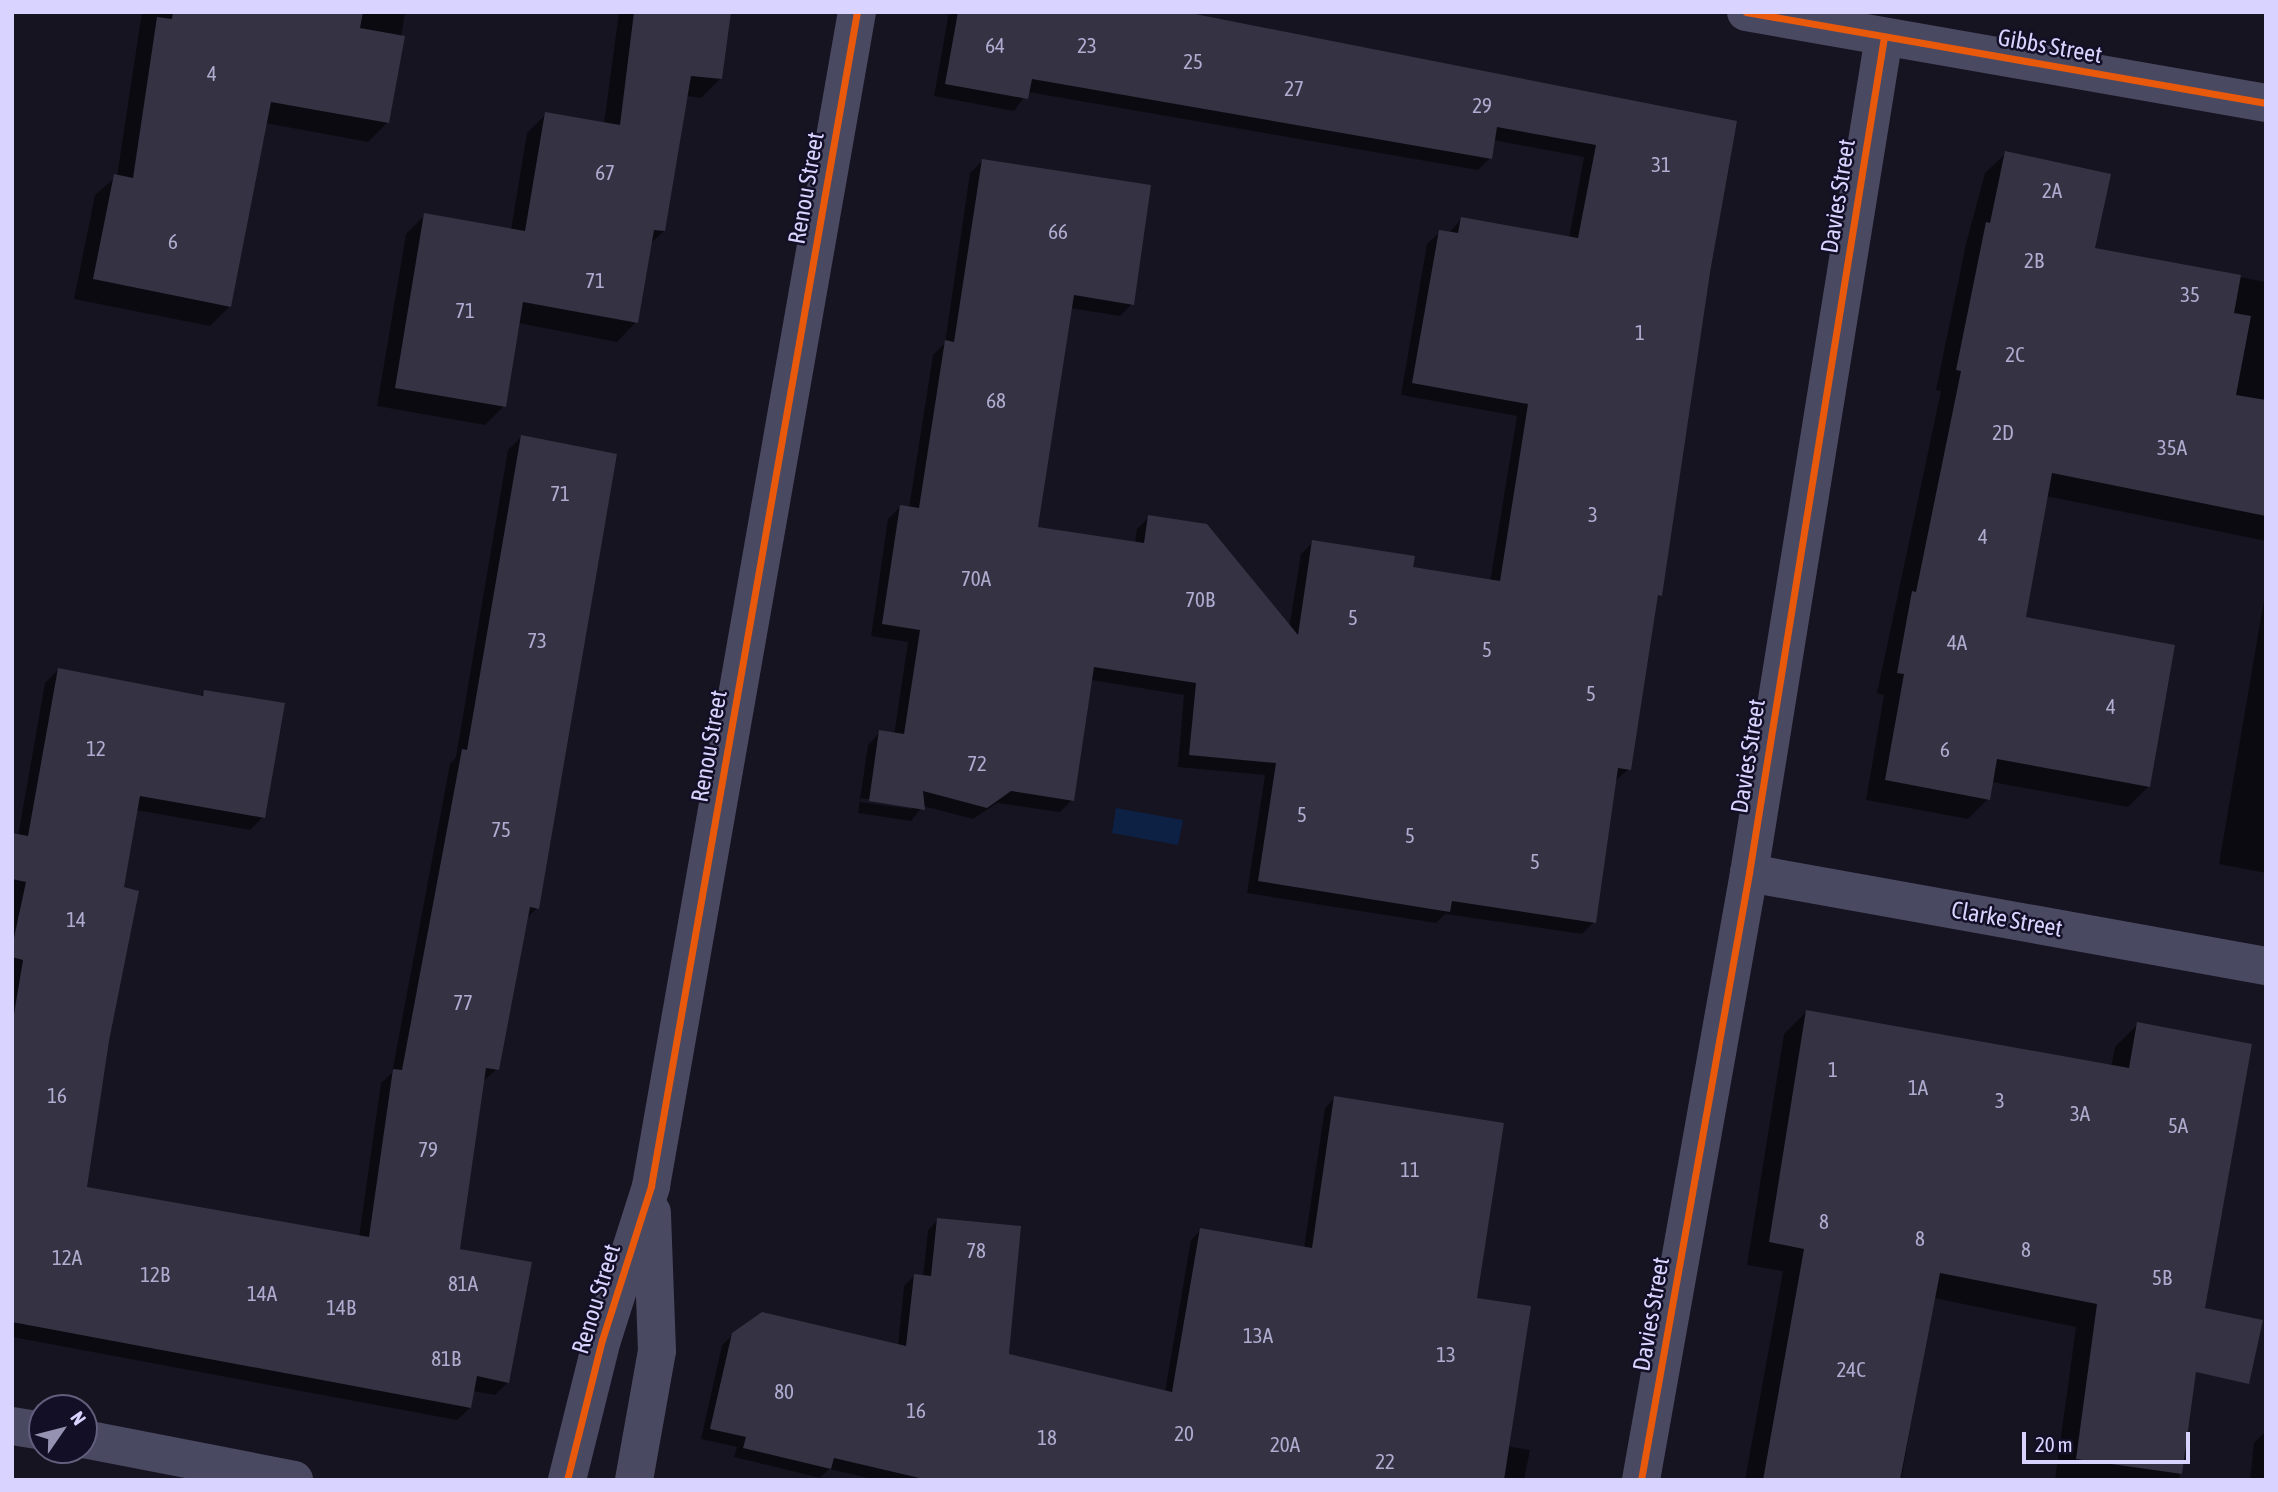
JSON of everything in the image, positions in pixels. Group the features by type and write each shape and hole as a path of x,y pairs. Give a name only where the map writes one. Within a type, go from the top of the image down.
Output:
{"street":[{"name":"Renou Street","path":"568,1480 602,1340 651,1186 857,12"},
{"name":"Gibbs Street","path":"1746,12 2266,103"},
{"name":"Davies Street","path":"1641,1480 1749,873 1884,37"},
{"name":"Clarke Street","path":"1749,873 2266,966"},
{"name":"Renou Street","path":"634,1480 657,1351 651,1186"},
{"path":"98,1442 294,1480"}],"water":[{"path":"1116,808 1183,820 1178,845 1112,833"}],"building":[{"path":"173,12 363,12 360,28 405,36 389,123 271,102 231,307 93,279 114,174 133,178 157,17 172,19"},
{"path":"634,12 731,12 722,79 691,76 665,231 654,230 638,323 523,302 506,407 395,388 424,213 525,231 545,112 620,125"},
{"path":"958,12 1185,12 1737,121 1710,273 1662,596 1658,595 1631,770 1618,768 1596,923 1452,901 1450,912 1258,881 1276,763 1189,755 1196,683 1094,667 1074,801 1011,791 987,808 923,791 925,810 869,801 879,730 904,734 920,630 882,624 900,505 919,508 945,340 954,342 982,159 1151,185 1134,305 1074,295 1038,527 1144,543 1148,515 1207,524 1298,635 1312,540 1415,556 1413,567 1500,581 1528,404 1412,383 1439,230 1458,233 1461,217 1578,238 1596,145 1497,127 1492,159 1032,79 1028,99 945,84"},
{"path":"2005,151 2111,174 2095,248 2241,275 2234,313 2251,316 2236,395 2266,400 2266,516 2052,473 2026,617 2175,645 2150,787 1997,759 1990,800 1885,780 1904,674 1897,673 1912,591 1916,592 1961,371 1956,370 1986,222 1990,223"},
{"path":"521,435 617,454 539,909 530,907 499,1070 486,1068 460,1249 532,1262 509,1383 477,1376 471,1408 12,1322 12,1026 23,960 12,957 12,947 26,882 12,879 12,833 28,836 58,668 203,696 204,690 285,703 265,818 140,796 124,887 139,891 109,1041 87,1187 369,1237 393,1069 402,1070 462,749 467,750"},
{"path":"1806,1010 2129,1068 2137,1022 2252,1044 2205,1308 2263,1320 2249,1384 2196,1372 2182,1474 2076,1459 2097,1304 1940,1273 1900,1480 1763,1480 1804,1249 1769,1242"},
{"path":"1334,1096 1504,1123 1477,1298 1531,1306 1504,1480 928,1480 834,1458 831,1469 743,1448 746,1437 710,1429 732,1333 762,1312 906,1346 914,1274 931,1276 937,1218 1021,1226 1009,1354 1172,1392 1200,1228 1312,1248"}],"cycle path":[{"path":"567,1480 602,1340 651,1186 857,12"},
{"path":"1746,12 2266,103"},
{"path":"1641,1480 1749,873 1884,37"}]}
